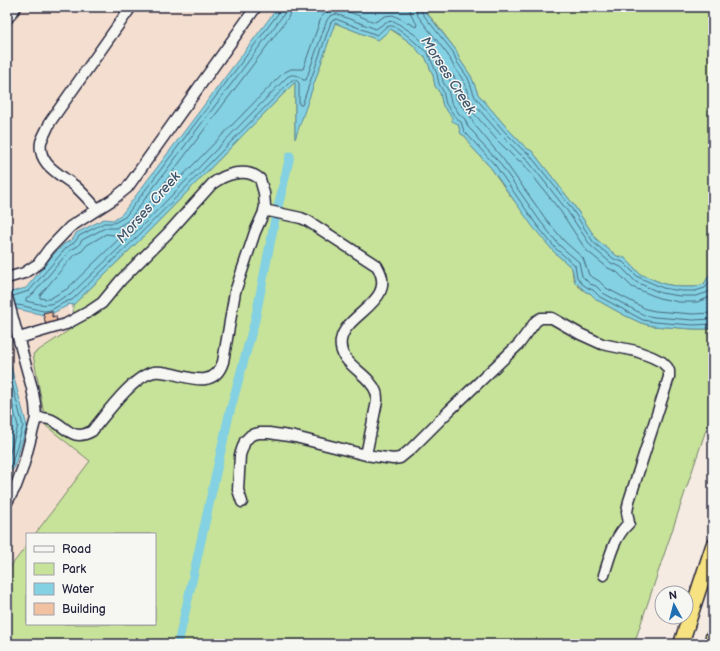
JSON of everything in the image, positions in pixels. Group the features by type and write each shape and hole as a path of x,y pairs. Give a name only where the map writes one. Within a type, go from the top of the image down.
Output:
{"highway":[{"path":"682,644 713,546"},
{"path":"711,644 713,637"}],"lane":[{"path":"7,19 16,7"},
{"path":"97,209 76,187 50,168 44,158 42,142 50,122 131,7"},
{"path":"7,278 24,273 38,264 49,249 70,227 112,200 127,188 256,7"},
{"path":"19,338 66,324 102,303 121,280 168,233 217,180 234,173 244,173 256,176 260,179 263,186 266,206 254,232 239,277 223,362 218,372 205,380 163,372 148,374 134,382 92,431 84,434 73,434 48,419 36,418"},
{"path":"264,210 301,218 308,221 377,266 381,272 381,288 377,298 349,325 341,339 341,347 344,356 350,364 370,381 376,392 377,401 366,455"},
{"path":"7,297 32,388 36,418 23,467 16,486 7,502"},
{"path":"242,502 238,490 240,455 245,441 251,435 270,433 295,437 366,455 393,459 400,458 405,455 519,344 536,321 541,318 552,318 580,334 602,344 636,351 657,360 667,367 669,371 669,377 629,501 627,512 629,523 620,531 604,575"}],"shaded area":[{"path":"7,7 278,7 122,214 113,220 104,219 80,232 73,239 64,244 26,288 7,293"},
{"path":"67,306 74,327 33,354 46,426 90,461 36,533 26,533 26,546 8,570 11,590 7,597 7,475 15,468 27,426 7,352 7,312 17,309 44,315 53,313"}],"green space":[{"path":"424,7 713,7 713,269 704,284 695,287 681,287 664,284 640,274 625,258 617,256 597,240 573,204 532,151 526,148 507,128 478,94 471,76 460,60 456,50 425,11"},
{"path":"335,23 378,40 390,29 411,44 421,55 425,56 433,75 435,86 440,93 443,106 458,124 461,134 467,138 470,145 491,168 554,252 572,268 573,278 578,286 590,293 597,300 641,323 653,326 693,329 713,328 713,409 634,644 7,644 7,597 11,589 8,570 26,546 26,625 156,625 156,533 36,533 90,461 46,426 33,354 74,327 73,305 143,237 295,82 295,137"}],"water":[{"name":"Morses Creek","path":"278,7 424,7 425,11 456,50 460,60 471,76 478,94 507,128 526,148 532,151 573,204 597,240 617,256 625,258 640,274 664,284 681,287 695,287 704,284 713,269 713,328 693,329 653,326 641,323 597,300 590,293 586,292 575,282 572,268 554,252 533,227 491,168 470,145 467,138 461,134 458,124 452,121 452,117 443,106 440,93 435,86 433,75 425,56 421,55 411,44 391,29 378,40 335,23 295,139 295,82 143,237 73,305 68,304 67,306 53,313 44,315 17,309 7,312 7,293 26,288 54,254 64,244 73,239 76,233 104,219 113,220 122,214"},
{"path":"7,352 27,426 14,468 7,475"}],"building":[{"path":"52,311 52,317 56,316 57,323 46,325 43,313"}],"waterway":[{"path":"178,644 229,415 255,320 274,224 290,156"}]}
